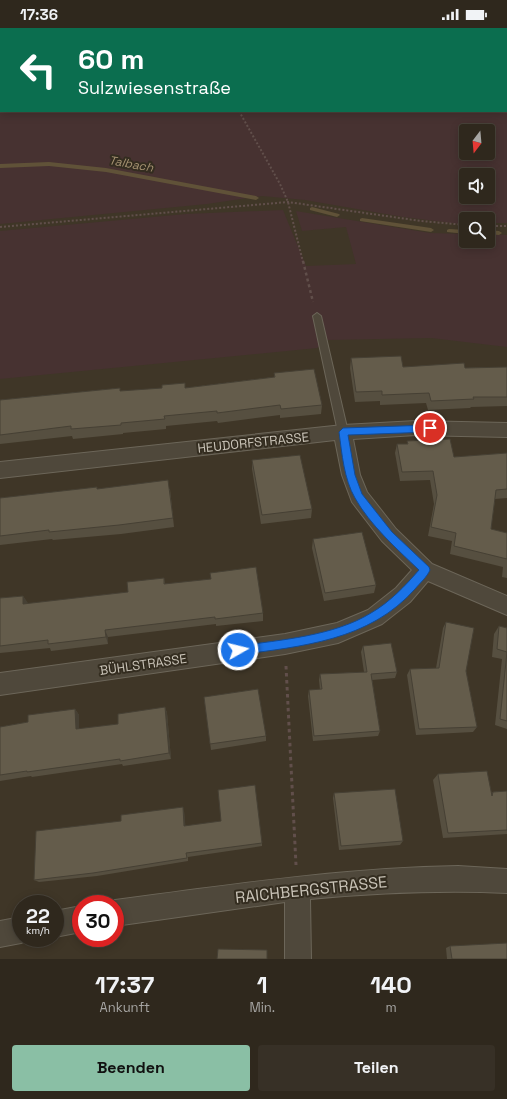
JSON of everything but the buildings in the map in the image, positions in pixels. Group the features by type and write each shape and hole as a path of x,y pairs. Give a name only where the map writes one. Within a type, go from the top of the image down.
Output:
{"street":[{"name":"HEUDORFSTRASSE","path":"0,470 343,432 416,428 507,430"},
{"path":"343,432 350,475 358,496 389,535 425,570 507,606"},
{"name":"BÜHLSTRASSE","path":"0,684 285,644 338,633 374,617 403,595 425,570"},
{"name":"RAICHBERGSTRASSE","path":"124,913 297,889 387,880 470,878 507,881"},
{"path":"297,889 298,959"},
{"path":"0,934 12,932"}],"lane":[{"path":"317,316 343,432"}],"path":[{"path":"239,112 280,184 288,202 317,316"},
{"path":"0,227 288,202 319,205 367,214 439,224 459,225"},
{"path":"495,226 507,226"},
{"path":"285,644 297,889"}],"shaded area":[{"path":"0,112 507,112 507,223 495,223 495,212 459,212 459,224 403,217 305,200 262,196 207,204 0,224"},
{"path":"283,210 306,266 356,264 346,227 302,231 296,211 430,233 459,234 459,248 495,248 495,234 507,235 507,347 431,338 328,340 317,348 0,379 0,231 186,214"}],"waterway":[{"name":"Talbach","path":"0,166 49,164 106,170 256,198"},
{"name":"Talbach","path":"312,209 337,215"},
{"name":"Talbach","path":"362,220 431,230"},
{"name":"Talbach","path":"449,231 459,232"},
{"name":"Talbach","path":"495,233 499,233"}],"route":[{"path":"238,650 285,644 338,633 374,617 403,595 425,570 389,535 358,496 350,475 343,432 430,428"}]}
